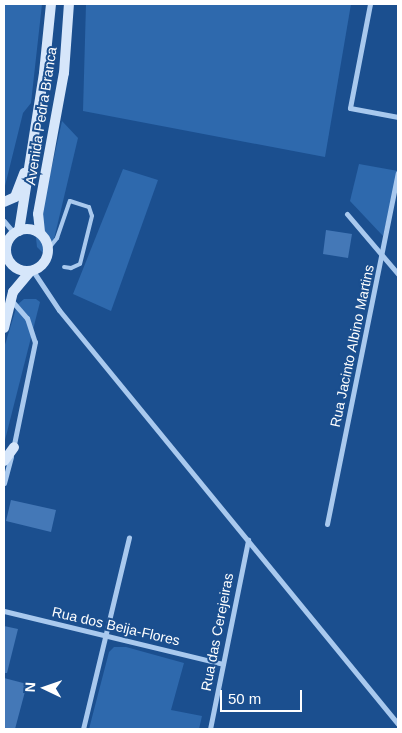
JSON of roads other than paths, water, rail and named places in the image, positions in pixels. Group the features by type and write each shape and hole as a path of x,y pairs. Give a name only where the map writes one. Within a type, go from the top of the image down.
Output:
{"main road":[{"name":"Avenida Pedra Branca","path":"17,232 34,144 51,4"},
{"name":"Avenida Pedra Branca","path":"40,232 38,214 64,73 69,4"},
{"path":"4,202 15,196 34,144"},
{"path":"4,328 13,292 31,272 46,262 49,248 40,232 32,229 17,232 9,239 5,254 11,264 22,271 31,272"},
{"path":"4,460 14,447"}],"street":[{"path":"370,4 350,108 398,117"},
{"name":"Rua Jacinto Albino Martins","path":"327,524 398,173"},
{"path":"347,214 398,274"},
{"path":"4,220 17,232"},
{"path":"31,272 59,310 398,724"},
{"path":"4,483 14,447 34,342 27,318 11,300"},
{"path":"83,729 129,537"},
{"name":"Rua das Cerejeiras","path":"210,729 248,540"},
{"name":"Rua dos Beija-Flores","path":"4,611 223,664"}],"lane":[{"path":"49,248 58,238 70,201 89,207 92,216 80,264 71,268 64,268"}]}
